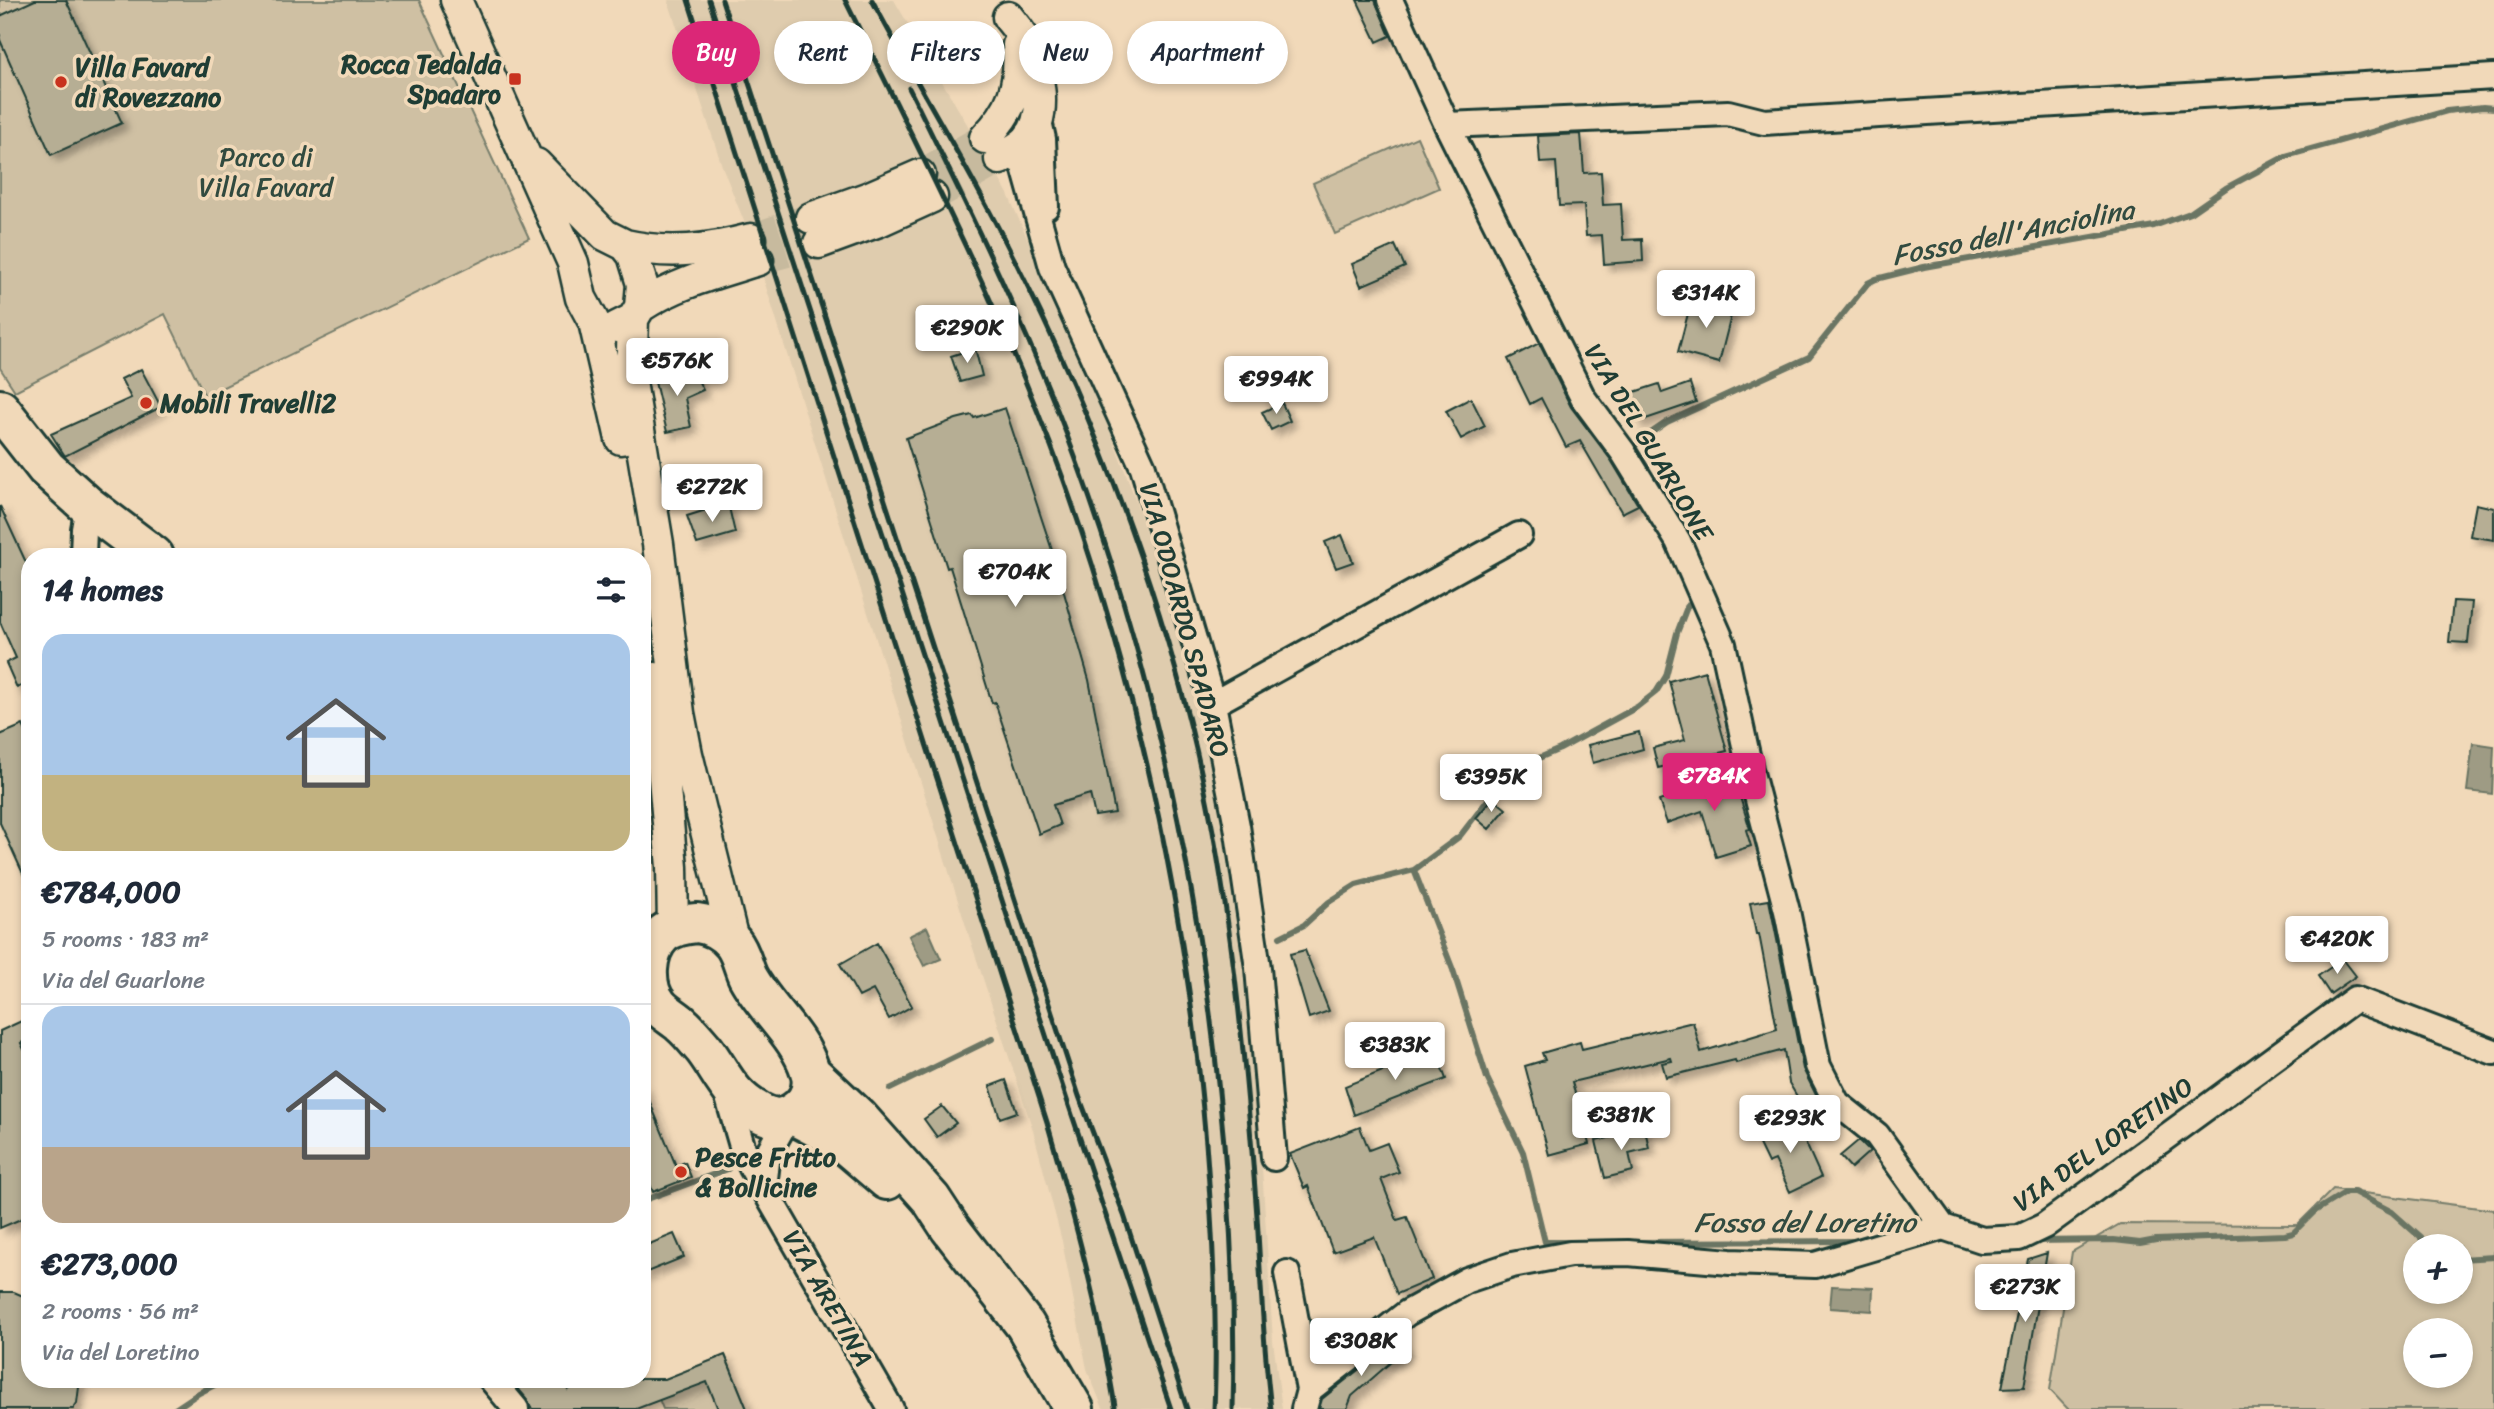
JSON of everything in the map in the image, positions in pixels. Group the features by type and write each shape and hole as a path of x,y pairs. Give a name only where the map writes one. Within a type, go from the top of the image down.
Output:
{"main road":[{"path":"0,409 46,468 88,506 143,548"},
{"path":"651,957 658,936 691,923 714,928 734,944 748,977 795,1043 810,1072 894,1155 931,1199 950,1228 1025,1325 1074,1409"},
{"path":"651,992 657,1004 693,1036 724,1083 756,1111 769,1117 788,1116 839,1139 907,1197 950,1228"},
{"path":"788,1116 808,1098 812,1087 810,1072"}],"street":[{"path":"456,0 573,262 580,298 594,322 623,449 639,548"},
{"name":"VIA DEL GUARLONE","path":"1390,0 1447,125 1583,398 1625,456 1678,541 1723,644 1750,769 1787,911 1818,1066 1837,1103 1877,1135 1943,1227"},
{"path":"1004,8 1016,33 1019,49 1017,84 1025,110"},
{"path":"992,149 1025,110 1037,72 1026,42 1004,8"},
{"path":"1447,125 1728,113 1764,122 2494,77"},
{"name":"VIA ODOARDO SPADARO","path":"1025,110 1043,139 1052,267"},
{"path":"520,147 633,255 640,274 630,365 633,400 658,544 687,754 734,944"},
{"name":"VIA ODOARDO SPADARO","path":"992,149 1023,163 1052,267 1143,467 1213,704 1237,825 1258,968 1274,1158"},
{"path":"815,230 867,198 926,186"},
{"path":"573,262 581,243 589,238 615,240 645,249 755,249 659,295 614,328 602,327 594,322"},
{"path":"83,548 88,506"},
{"path":"1213,704 1520,535"},
{"path":"651,648 672,867 658,936"},
{"name":"VIA DEL LORETINO","path":"1943,1227 1982,1240 2019,1238 2044,1226 2355,999 2494,1052"},
{"name":"VIA ARETINA","path":"724,1083 742,1146 891,1409"},
{"path":"764,1187 768,1153 788,1116"},
{"path":"1306,1399 1407,1313 1467,1280 1512,1265 1570,1254 1628,1253 1730,1262 1815,1265 1943,1227"},
{"path":"1287,1273 1306,1399"},
{"path":"498,1388 516,1409"}],"shaded area":[{"path":"668,0 894,0 906,21 887,21 887,84 943,84 1007,192 1102,409 1136,501 1192,678 1215,783 1238,929 1260,1136 1273,1341 1282,1409 1104,1409 1102,1406 1087,1369 1062,1241 1033,1130 969,936 751,239 722,166 695,84 760,84 760,21 675,21"},
{"path":"2473,743 2494,746 2492,794 2467,791"},
{"path":"927,927 941,959 924,966 909,936"},
{"path":"1832,1286 1873,1288 1872,1311 1830,1308"}],"green space":[{"name":"Parco di Villa Favard","path":"0,0 419,0 529,238 205,396 165,314 15,391 0,368"},
{"path":"1417,137 1439,188 1335,234 1313,183"},
{"path":"2333,1189 2494,1210 2494,1409 2068,1409 2050,1390 2072,1252 2120,1224 2297,1225"},
{"path":"725,1355 747,1409 663,1409 653,1384"}],"building":[{"name":"Villa Favard di Rovezzano","path":"35,0 66,0 122,123 51,155 0,40 0,16"},
{"path":"1357,0 1375,0 1390,36 1377,42"},
{"path":"1581,134 1584,173 1601,172 1603,205 1621,204 1623,240 1642,239 1643,261 1604,264 1602,235 1586,236 1584,205 1559,206 1556,162 1540,163 1538,136"},
{"path":"1395,245 1405,267 1361,286 1352,264"},
{"path":"1692,298 1733,308 1719,363 1678,352"},
{"path":"1539,343 1571,407 1611,460 1638,505 1622,513 1580,441 1566,447 1541,398 1530,404 1508,359"},
{"path":"975,348 982,376 960,382 951,356"},
{"path":"691,366 703,390 685,398 691,427 667,432 655,382"},
{"path":"141,369 161,407 65,456 51,434 131,398 121,379"},
{"path":"1690,383 1696,402 1637,422 1628,394 1659,384 1662,393"},
{"path":"1471,398 1485,426 1461,439 1446,411"},
{"path":"1282,403 1290,421 1271,430 1262,412"},
{"path":"1005,408 1051,547 1089,680 1115,813 1095,816 1090,794 1053,805 1060,825 1039,834 995,702 992,703 906,438 956,419 972,415 974,418"},
{"path":"728,503 735,533 697,544 687,516"},
{"path":"2476,504 2494,508 2494,540 2470,536"},
{"path":"0,506 21,552 21,686 17,688 6,663 16,658 0,622"},
{"path":"1342,535 1353,562 1336,568 1325,542"},
{"path":"2453,601 2472,602 2468,643 2449,642"},
{"path":"1705,671 1727,751 1658,768 1653,748 1685,740 1669,681"},
{"path":"21,726 21,869 0,823 0,735"},
{"path":"1639,732 1643,749 1593,763 1588,745"},
{"path":"1733,775 1750,829 1746,830 1751,846 1716,857 1702,811 1667,823 1659,801"},
{"path":"1493,798 1506,809 1489,829 1476,818"},
{"path":"1769,900 1803,1069 1820,1103 1804,1108 1789,1083 1784,1050 1666,1077 1662,1063 1672,1061 1671,1058 1572,1082 1589,1144 1549,1155 1525,1066 1545,1060 1542,1053 1580,1042 1582,1049 1693,1022 1701,1052 1777,1029 1759,934 1756,934 1750,903"},
{"path":"877,943 912,1006 889,1019 873,990 859,997 840,964"},
{"path":"1305,950 1329,1011 1309,1018 1290,954"},
{"path":"2343,959 2356,976 2330,994 2318,976"},
{"path":"21,1021 21,1219 0,1228 0,1031"},
{"path":"1435,1050 1446,1079 1354,1115 1345,1086"},
{"path":"1006,1080 1017,1112 1000,1118 990,1086"},
{"path":"651,1105 676,1166 685,1162 691,1177 653,1192"},
{"path":"942,1106 956,1123 937,1137 924,1119"},
{"path":"1795,1119 1821,1177 1790,1192 1775,1160 1768,1163 1756,1138"},
{"path":"1360,1127 1369,1150 1387,1143 1399,1172 1381,1179 1397,1220 1407,1217 1432,1279 1397,1294 1374,1237 1333,1252 1308,1186 1304,1188 1290,1154"},
{"path":"1645,1129 1649,1148 1629,1153 1633,1171 1605,1178 1596,1141"},
{"path":"1859,1140 1870,1151 1851,1168 1840,1156"},
{"path":"674,1234 684,1257 651,1270 651,1243"},
{"path":"2047,1253 2024,1387 2002,1388 2028,1259"},
{"path":"0,1292 14,1292 21,1295 21,1388 79,1388 77,1403 73,1409 0,1409"},
{"path":"1397,1339 1406,1349 1352,1396 1347,1409 1319,1409 1322,1399"},
{"path":"725,1355 747,1409 718,1409 707,1382 636,1409 532,1409 518,1388 651,1388 651,1379 665,1379"}],"waterway":[{"name":"Fosso dell'Anciolina","path":"1629,452 1642,439 1667,422 1809,357 1868,283 1876,279 1924,267 2154,226 2190,213 2226,188 2286,156 2447,111 2494,108"},
{"name":"Fosso dell'Anciolina","path":"1280,937 1304,925 1329,902 1356,885 1414,870 1460,836 1510,775 1637,707 1656,692 1666,676 1677,633 1693,599 1692,595"},
{"name":"Fosso del Loretino","path":"1414,870 1453,970 1487,1078 1523,1152 1545,1242 1574,1242"},
{"name":"Fosso dell'Anciolina","path":"890,1089 992,1039"},
{"name":"Fosso dell'Anciolina","path":"651,1198 728,1169"},
{"name":"Fosso del Loretino","path":"2033,1241 2114,1240 2140,1243 2156,1240 2285,1235 2293,1233 2315,1211 2346,1192 2354,1192 2392,1212 2417,1234"},
{"name":"Fosso del Loretino","path":"1634,1242 1858,1241"},
{"name":"Fosso del Loretino","path":"2473,1258 2494,1257"},
{"name":"Fosso dell'Anciolina","path":"175,1409 209,1388"}],"tunnel":[{"path":"920,175 985,138"},
{"path":"932,197 1000,159"},
{"path":"751,239 811,218"},
{"path":"758,260 819,243"}],"railway":[{"path":"688,0 1047,1122 1085,1263 1115,1406"},
{"path":"709,0 1067,1100 1171,1409"},
{"path":"722,0 1079,1096 1124,1215 1187,1409"},
{"path":"845,0 961,236 1040,417 1090,559 1137,723 1173,890 1198,1058 1213,1242 1214,1409"},
{"path":"872,0 986,205 1060,354 1134,538 1174,664 1205,788 1234,970 1252,1155 1271,1409"},
{"path":"909,88 1002,281 1065,429 1108,554 1152,705 1185,858 1210,1014 1229,1210 1234,1330 1233,1409"}],"place":[{"name":"Rocca Tedalda Spadaro","path":"515,79"},
{"name":"Villa Favard di Rovezzano","path":"61,82"},
{"name":"Mobili Travelli2","path":"146,403"},
{"name":"Pesce Fritto & Bollicine","path":"681,1172"}]}
